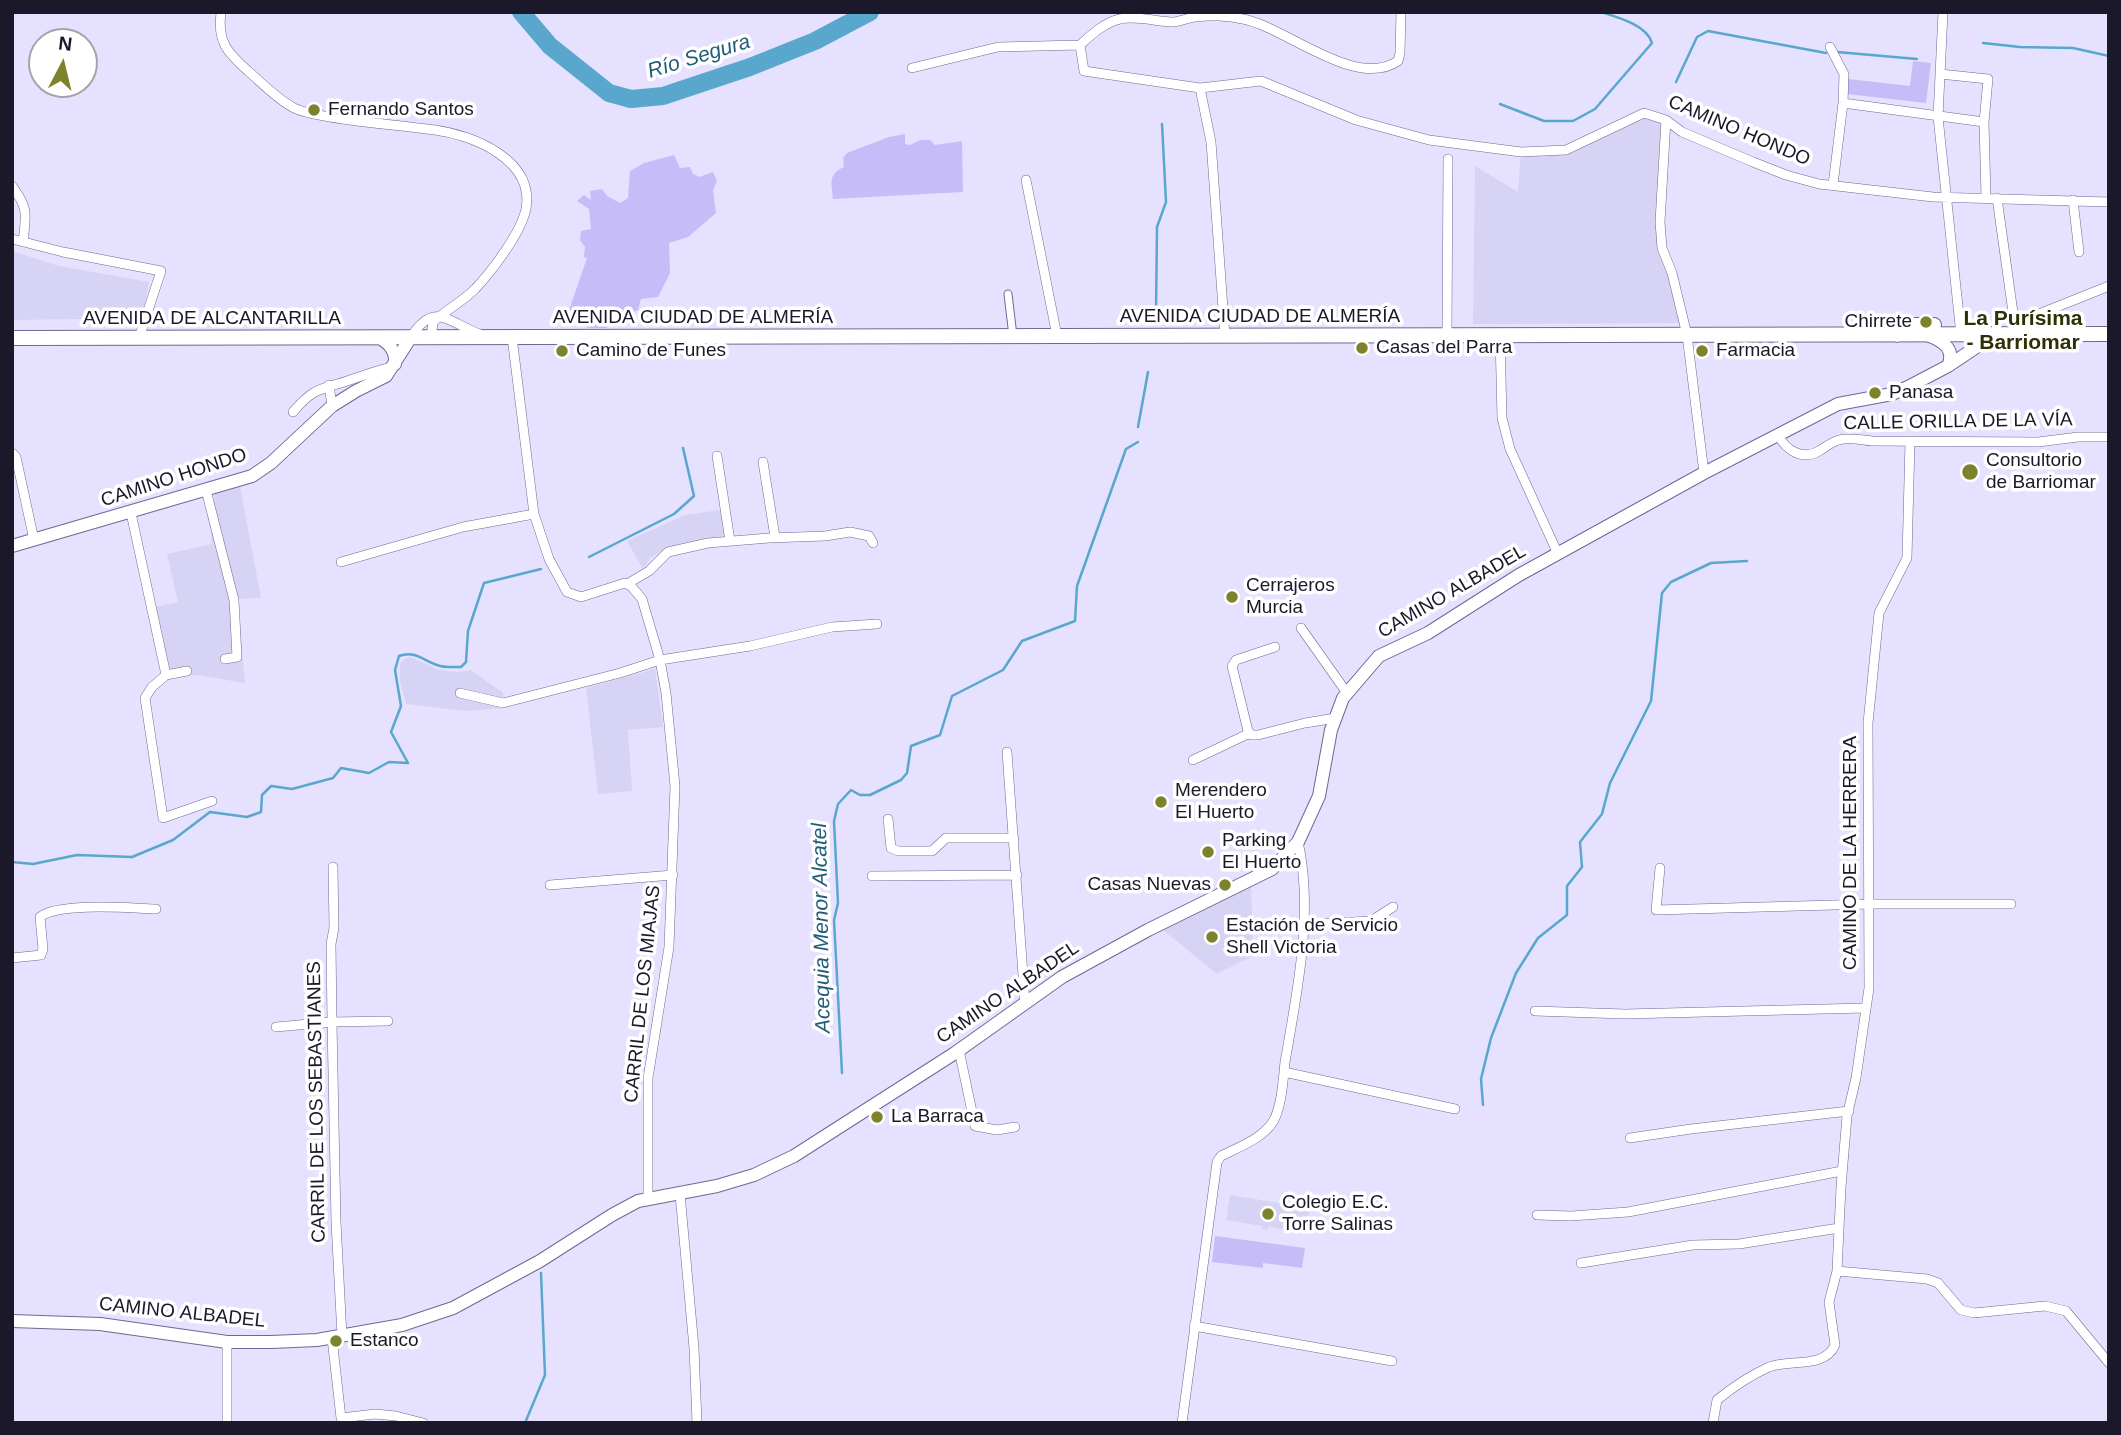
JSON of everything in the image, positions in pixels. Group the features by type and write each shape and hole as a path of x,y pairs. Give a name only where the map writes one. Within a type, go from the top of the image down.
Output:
{"main road":[{"path":"1897,335 1897,324 1944,325 1961,335"},
{"name":"AVENIDA CIUDAD DE ALMERÍA","path":"411,337 1961,335 1996,334 2015,329 2109,334"},
{"name":"CAMINO ALBADEL","path":"12,1321 100,1324 227,1342 317,1340 402,1325 453,1308 540,1261 638,1201 717,1186 754,1175 794,1156 959,1050 1062,977 1148,929 1272,869 1298,842 1319,796 1331,730 1343,698 1379,656 1428,633 1519,575 1704,473 1838,404 1892,394 1948,366 1996,334"},
{"path":"1926,335 1941,341 1950,350 1951,359 1948,366"},
{"path":"378,337 393,349 394,365"},
{"name":"AVENIDA DE ALCANTARILLA","path":"12,338 411,337"},
{"name":"CAMINO HONDO","path":"12,546 131,513 257,473 332,406 386,376 411,337"}],"street":[{"path":"221,12 220,37 228,49 257,79 293,108 366,124 452,133 491,149 516,170 526,200 521,222 486,276 462,301 433,324 435,337"},
{"path":"912,68 998,47 1080,45 1097,30 1120,19 1175,22 1196,17 1244,19 1324,56 1375,70 1389,68 1398,61 1401,12"},
{"path":"1943,12 1938,117 1961,335"},
{"name":"CAMINO HONDO","path":"1080,45 1084,71 1200,88 1261,82 1356,120 1429,140 1521,152 1566,150 1644,113 1666,120 1682,132 1786,175 1819,184 1946,197 2109,202"},
{"path":"1830,47 1844,74 1833,185"},
{"path":"1940,74 1988,79 1984,122 1986,197"},
{"path":"1200,88 1211,142 1225,336"},
{"path":"1843,103 1984,122"},
{"path":"1666,120 1660,222 1662,248 1672,273 1687,335 1704,473"},
{"path":"1447,335 1448,159"},
{"path":"1026,180 1057,336"},
{"path":"12,186 24,202 26,214 23,242"},
{"path":"1997,198 2015,329 2109,286"},
{"path":"2073,200 2079,252"},
{"path":"12,239 161,271 139,338"},
{"path":"1008,295 1013,336"},
{"path":"462,301 460,314 467,329"},
{"path":"411,337 426,320 440,317 492,337"},
{"path":"1500,335 1502,418 1510,449 1558,554"},
{"path":"512,337 534,514 549,559 567,592 581,597 627,584 649,571 668,552 709,543 850,532 869,536 873,543"},
{"path":"293,412 309,395 329,385 394,365"},
{"path":"329,385 332,406"},
{"name":"CALLE ORILLA DE LA VÍA","path":"1778,435 1788,449 1806,455 1814,454 1842,439 2038,442 2078,437 2109,437"},
{"name":"CAMINO DE LA HERRERA","path":"1713,1423 1717,1400 1740,1381 1772,1365 1817,1360 1832,1351 1835,1345 1829,1302 1837,1271 1842,1171 1849,1111 1869,988 1868,723 1879,613 1907,558 1910,441"},
{"path":"12,453 34,540"},
{"path":"717,456 730,541"},
{"path":"763,462 775,537"},
{"path":"206,490 234,600 237,657 225,659"},
{"path":"131,513 166,675"},
{"path":"341,562 463,527 534,514"},
{"name":"CARRIL DE LOS MIAJAS","path":"627,584 642,598 660,660 675,786 669,947 648,1078 648,1199"},
{"path":"460,693 503,703 660,660 750,646 832,627 877,624"},
{"path":"1301,628 1347,694"},
{"path":"1250,733 1231,666 1236,660 1275,647"},
{"path":"187,671 166,675 152,687 145,698 163,818 212,801"},
{"path":"1193,760 1250,733 1258,735 1305,723 1336,719"},
{"path":"1007,752 1025,1003"},
{"path":"888,819 891,848 898,851 932,851 946,838 1014,838"},
{"path":"1182,1423 1217,1162 1221,1156 1261,1134 1273,1121 1278,1106 1295,1002 1303,925 1304,877 1298,842"},
{"name":"CARRIL DE LOS SEBASTIANES","path":"334,867 334,928 331,944 337,1337 341,1418 375,1414 423,1423"},
{"path":"1660,868 1656,911 1869,904 2011,904"},
{"path":"872,876 1017,875"},
{"path":"550,885 673,876"},
{"path":"1303,925 1371,921 1392,907"},
{"path":"12,958 41,955 43,949 40,918 47,912 57,909 156,909"},
{"path":"1535,1011 1625,1014 1866,1008"},
{"path":"276,1027 388,1021"},
{"path":"959,1050 975,1126 997,1130 1015,1127"},
{"path":"1284,1072 1455,1109"},
{"path":"1630,1138 1849,1111"},
{"path":"1537,1215 1571,1216 1628,1212 1842,1171"},
{"path":"680,1194 694,1348 697,1423"},
{"path":"1581,1263 1693,1245 1739,1244 1839,1228"},
{"path":"1837,1271 1927,1279 1938,1283 1961,1310 1975,1313 2045,1306 2066,1311 2109,1363"},
{"path":"1194,1326 1392,1361"},
{"path":"227,1342 227,1423"}],"shaded area":[{"path":"1913,61 1931,63 1926,103 1847,94 1848,79 1910,86"},
{"path":"1644,113 1666,120 1660,222 1683,323 1473,324 1475,166 1518,192 1521,152 1566,150"},
{"path":"905,134 905,144 910,145 920,140 930,140 935,145 962,141 963,192 833,199 833,176 844,167 843,158 847,153 889,137"},
{"path":"674,155 680,168 690,167 693,174 699,177 713,172 717,181 713,190 716,213 688,237 669,243 670,273 658,297 641,299 638,310 624,316 614,311 607,328 588,328 567,316 587,258 584,257 585,247 580,240 581,231 591,229 589,209 577,201 584,195 591,200 590,191 602,189 607,196 620,203 628,198 630,171 644,163"},
{"path":"12,251 59,266 149,282 142,318 12,320"},
{"path":"240,486 261,598 237,599 245,683 197,675 178,676 166,681 151,608 178,602 167,554 211,544 215,494"},
{"path":"720,510 726,538 667,548 650,558 643,569 627,541 685,515"},
{"path":"410,657 439,670 471,670 503,693 504,708 464,711 406,704 400,681 400,664"},
{"path":"655,669 663,727 628,730 632,791 598,794 586,688"},
{"name":"Estación de Servicio Shell Victoria","path":"1251,879 1253,956 1217,974 1157,925"},
{"name":"Colegio E.C. Torre Salinas","path":"1230,1195 1310,1208 1306,1233 1268,1227 1268,1230 1262,1229 1262,1226 1226,1220"},
{"path":"1215,1236 1305,1248 1302,1268 1263,1263 1263,1268 1212,1262"}],"waterway":[{"name":"Río Segura","path":"521,12 550,46 609,93 631,99 663,96 750,67 815,41 870,12"},
{"name":"Acequia Menor Alcatel","path":"1500,104 1544,121 1573,121 1595,109 1652,43 1638,27 1601,12"},
{"path":"1676,82 1697,37 1708,31 1826,53"},
{"path":"1983,43 2073,48 2109,56"},
{"path":"1837,52 1917,59"},
{"name":"Acequia Menor Alcatel","path":"1156,313 1157,227 1166,202 1162,124"},
{"name":"Acequia Menor Alcatel","path":"1138,427 1148,372"},
{"name":"Acequia Menor Alcatel","path":"842,1073 834,920 838,903 834,821 838,804 851,790 860,795 870,795 901,780 907,773 911,746 940,735 952,696 1003,670 1022,641 1075,621 1077,586 1126,449 1138,442"},
{"path":"589,557 674,514 694,496 683,448"},
{"path":"1483,1105 1481,1079 1491,1038 1516,973 1538,938 1567,915 1567,886 1582,867 1580,842 1602,814 1610,783 1651,701 1662,593 1671,582 1711,563 1747,561"},
{"path":"12,862 33,864 77,855 132,857 173,840 210,812 247,817 261,812 262,795 271,786 292,789 333,778 341,768 369,773 389,762 408,763 391,732 401,706 395,670 399,656 414,655 440,666 461,667 466,662 468,631 484,583 541,569"},
{"name":"Acequia Menor Alcatel","path":"525,1423 545,1375 541,1273"}],"place":[{"name":"Fernando Santos","path":"314,110"},
{"name":"Chirrete","path":"1926,322"},
{"name":"Casas del Parra","path":"1362,348"},
{"name":"Camino de Funes","path":"562,351"},
{"name":"Farmacia","path":"1702,351"},
{"name":"Panasa","path":"1875,393"},
{"name":"Consultorio de Barriomar","path":"1970,472"},
{"name":"Cerrajeros Murcia","path":"1232,597"},
{"name":"Merendero El Huerto","path":"1161,802"},
{"name":"Parking El Huerto","path":"1208,852"},
{"name":"Casas Nuevas","path":"1225,885"},
{"name":"Estación de Servicio Shell Victoria","path":"1212,937"},
{"name":"La Barraca","path":"877,1117"},
{"name":"Colegio E.C. Torre Salinas","path":"1268,1214"},
{"name":"Estanco","path":"336,1341"}],"district":[{"name":"La Purísima - Barriomar","path":"2023,331"}]}
